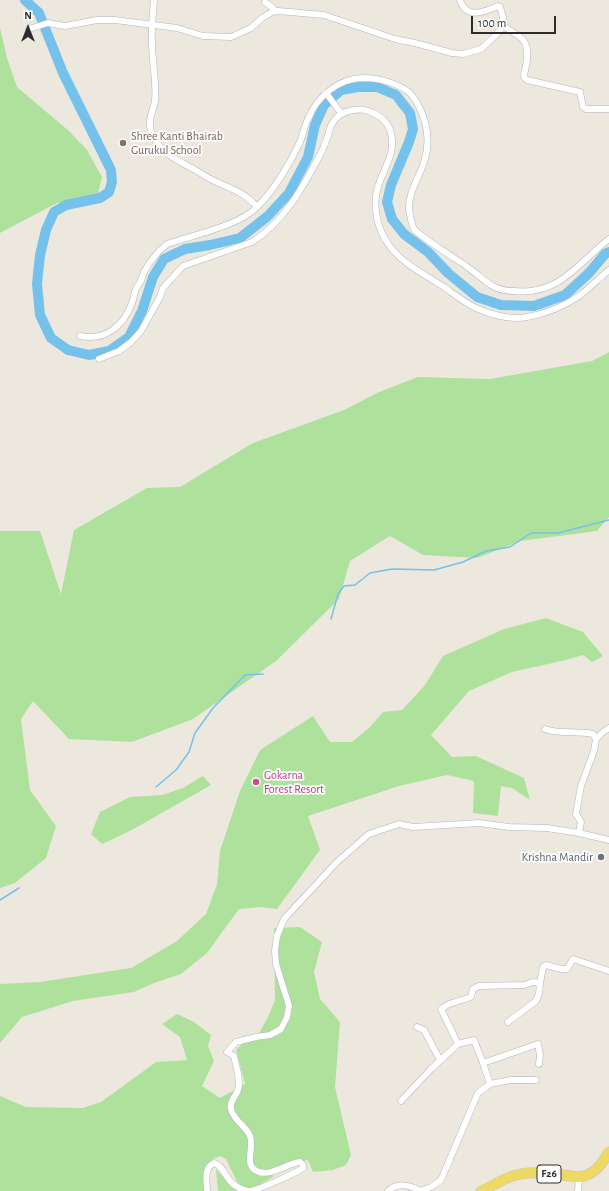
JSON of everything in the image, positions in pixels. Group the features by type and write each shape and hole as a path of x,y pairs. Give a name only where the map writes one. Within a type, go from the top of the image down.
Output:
{"main road":[{"name":"F26","path":"482,1191 524,1173 579,1177 590,1175 609,1152"}],"street":[{"path":"154,0 152,40 155,101 150,124 151,132 157,143 172,158 188,165 218,183 238,191 252,200 257,207"},
{"path":"31,28 48,23 65,26 107,19 178,28 203,36 231,37 251,28 262,18 274,11 285,11 324,15 395,39 452,53 462,54 481,49 500,31 503,17 500,7 498,6 482,13 466,11 462,7 460,0"},
{"path":"263,1 273,8 274,11"},
{"path":"502,25 523,39 527,57 524,77 527,80 580,92 583,107 586,109 609,109"},
{"path":"80,336 89,338 109,333 122,322 131,306 136,288 141,282 143,274 160,250 167,244 246,217 257,207 278,181 299,143 308,119 320,97 340,84 353,79 365,78 399,86 411,94 420,107 427,124 428,142 424,162 410,197 409,213 414,228 429,241 474,271 491,285 507,291 520,292 544,289 558,283 609,240"},
{"path":"326,93 341,112"},
{"path":"99,359 119,351 131,342 141,331 160,297 163,288 183,266 252,242 262,236 286,211 297,195 320,155 327,140 331,124 341,112 354,109 368,110 386,122 391,131 393,143 392,153 380,178 375,194 379,228 387,243 420,273 474,307 487,313 514,318 525,318 552,310 580,295 609,270"},
{"path":"579,833 580,822 576,814 579,794 589,761 594,751 596,739 609,728"},
{"path":"545,729 551,731 584,732 593,734 596,739"},
{"path":"207,1191 207,1169 214,1163 220,1166 231,1182 240,1188 249,1191 294,1174 303,1168 303,1165 300,1162 295,1162 278,1170 259,1172 250,1163 249,1159 252,1142 250,1136 233,1115 230,1108 233,1098 238,1090 239,1082 234,1056 227,1052 236,1042 270,1035 281,1029 287,1017 289,1006 276,964 275,951 277,936 284,919 337,862 369,834 399,824 413,827 479,823 509,828 547,828 609,840"},
{"path":"508,1022 536,1001 539,994 543,967 546,964 561,969 567,969 573,959 609,971"},
{"path":"458,1044 441,1009 449,1004 471,997 473,989 479,986 524,985 533,982 540,983"},
{"path":"418,1027 424,1030 440,1060"},
{"path":"401,1101 440,1060 458,1044 474,1040 490,1084"},
{"path":"483,1063 538,1044 540,1055 539,1064"},
{"path":"388,1191 390,1188 401,1185 411,1186 420,1191 440,1180 478,1093 490,1084 511,1080 536,1080"},
{"path":"578,1191 579,1177"}],"green space":[{"path":"0,28 7,58 17,87 69,131 87,150 102,177 97,197 57,203 0,233"},
{"path":"609,352 609,517 597,531 521,541 477,558 423,555 390,536 350,561 339,599 276,661 193,719 132,742 69,739 33,701 21,719 30,790 56,826 46,858 15,883 0,888 0,531 40,531 61,594 74,530 147,488 180,487 253,443 344,410 379,392 418,377 490,379 592,361"},
{"path":"546,618 583,632 603,656 592,662 583,655 512,672 469,691 431,735 452,757 476,756 524,778 530,800 512,788 501,786 498,816 473,813 474,781 447,775 399,786 308,816 320,850 277,909 261,907 239,909 207,953 181,974 154,983 134,992 73,1001 22,1017 0,1043 0,984 40,982 131,968 177,941 206,914 217,884 220,851 240,791 260,750 313,716 330,742 352,742 370,727 383,712 402,710 425,685 443,656 504,629"},
{"path":"203,776 211,785 130,831 102,844 91,834 100,812 130,797 162,795 183,788"},
{"path":"300,927 322,942 314,972 320,999 340,1022 335,1087 351,1155 346,1165 333,1170 313,1172 308,1160 274,1167 273,1177 248,1191 218,1191 216,1169 232,1187 238,1184 226,1159 220,1156 213,1159 206,1165 207,1191 0,1191 0,1096 26,1107 83,1108 101,1102 156,1062 187,1060 180,1037 162,1024 177,1014 194,1022 211,1035 208,1046 214,1061 202,1086 220,1098 245,1084 236,1050 245,1041 259,1033 275,1000 274,928"}],"waterway":[{"path":"25,0 39,13 63,73 111,170 112,182 109,192 100,198 66,205 54,212 46,230 40,255 37,284 40,315 51,338 68,350 89,355 109,351 129,337 142,311 153,277 164,259 185,249 240,238 268,216 289,193 308,157 315,125 324,105 341,90 358,87 377,87 396,95 410,113 413,129 391,185 387,202 392,219 404,234 428,252 448,273 477,297 501,305 534,306 565,295 589,273 605,254 609,252"},
{"path":"331,619 338,594 344,586 355,585 370,573 392,569 434,570 463,562 486,551 510,547 531,533 558,533 609,520"},
{"path":"156,787 176,770 189,752 195,733 213,708 245,675 263,674"},
{"path":"0,900 19,888"}],"place":[{"name":"Shree Kanti Bhairab Gurukul School","path":"123,143"},
{"name":"Gokarna Forest Resort","path":"256,782"},
{"name":"Krishna Mandir","path":"601,857"}]}
